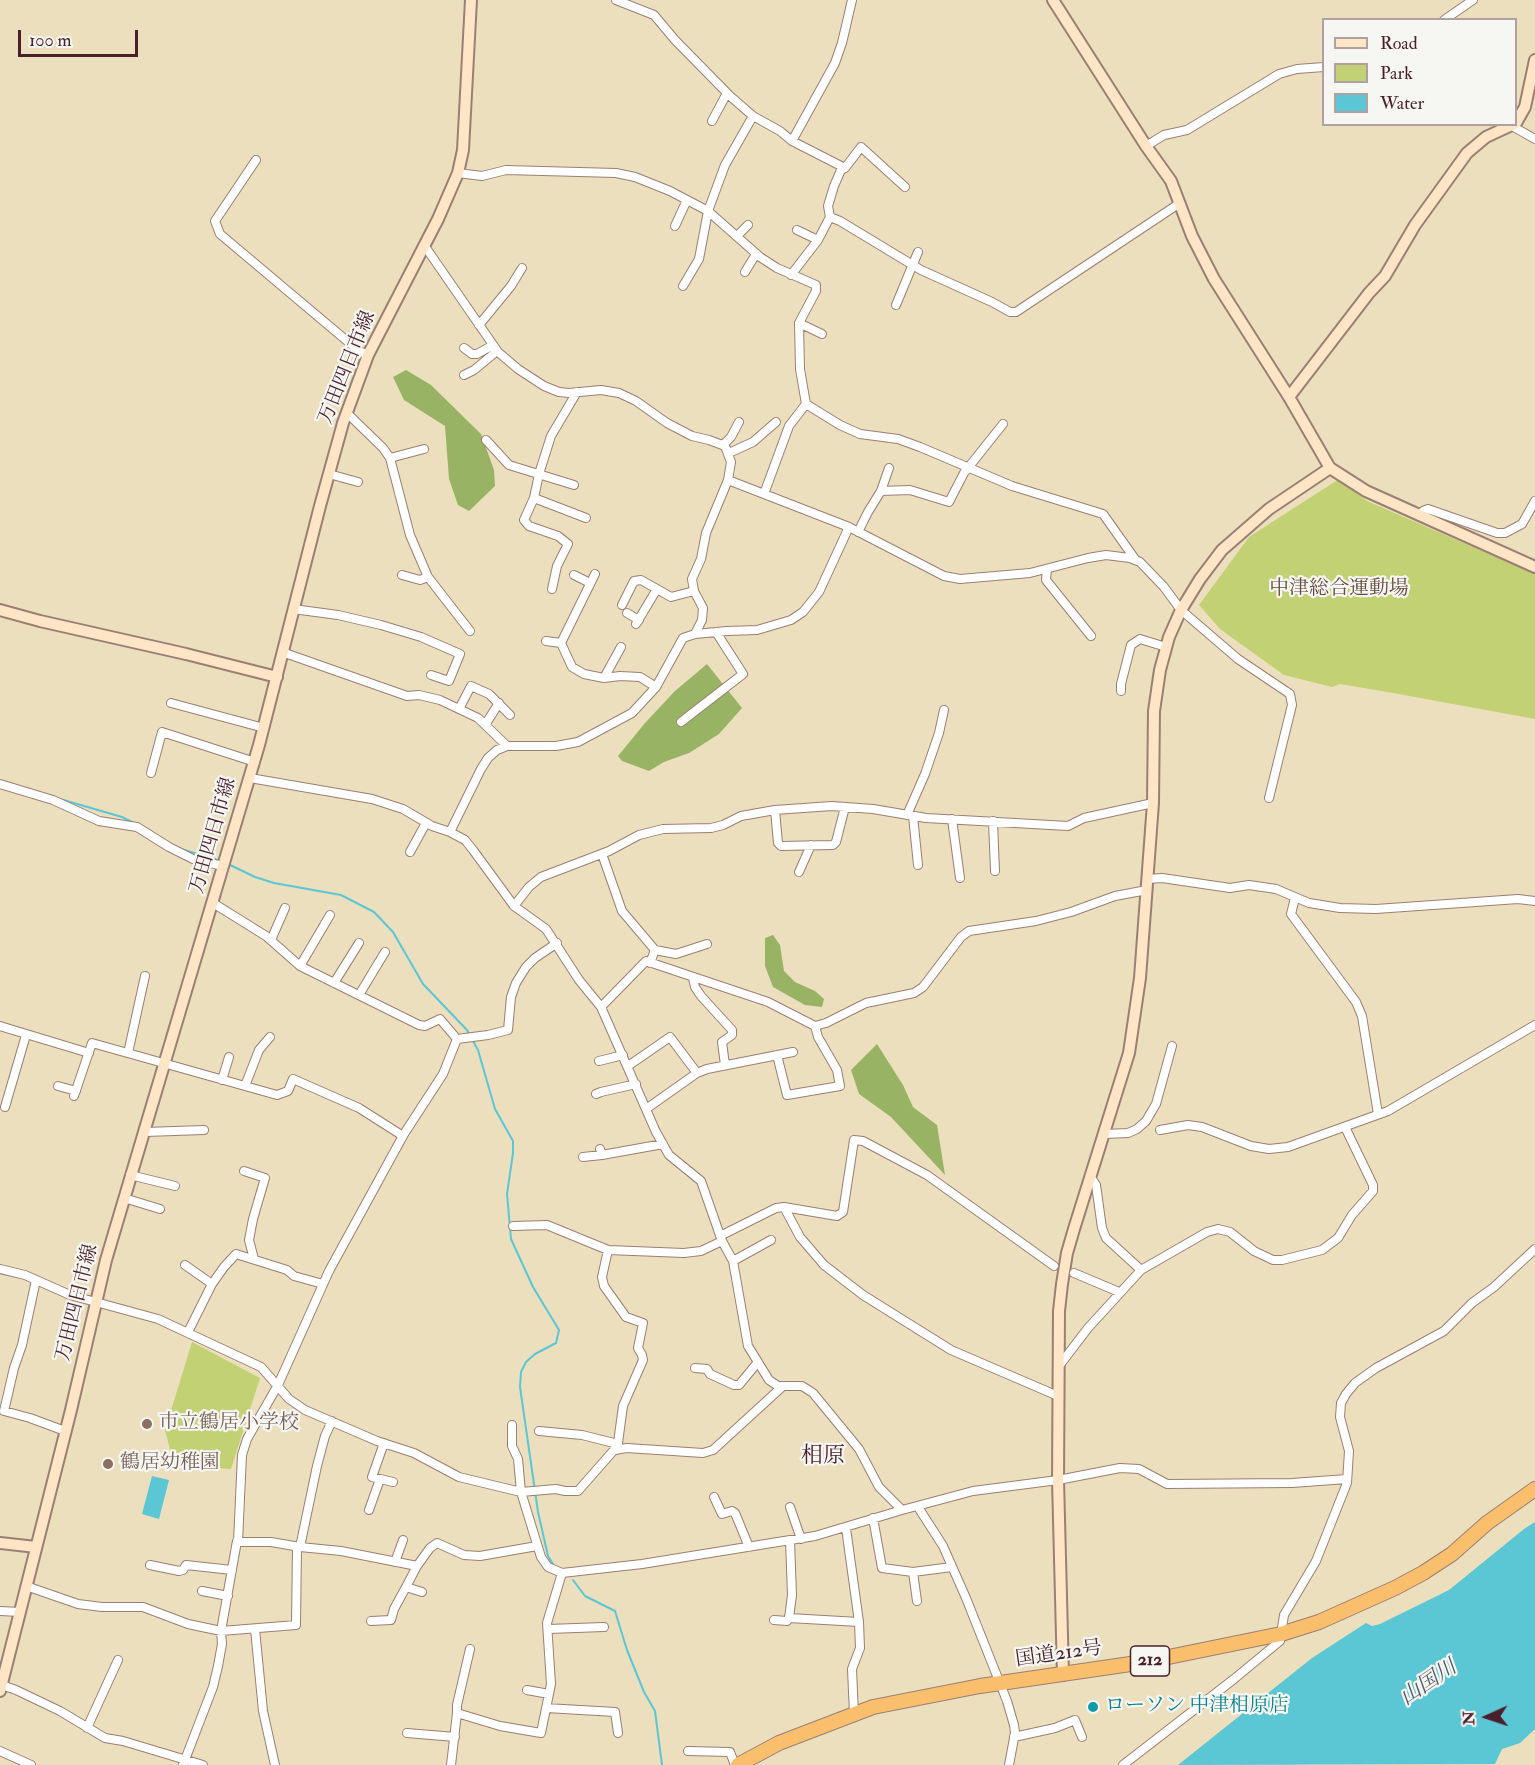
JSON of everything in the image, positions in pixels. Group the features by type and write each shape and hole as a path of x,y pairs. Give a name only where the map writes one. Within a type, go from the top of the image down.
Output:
{"highway":[{"name":"国道212号","path":"736,1765 779,1743 854,1714 915,1698 1144,1662 1281,1634 1341,1612 1423,1573 1452,1554 1487,1523 1535,1489"}],"street":[{"name":"万田四日市線","path":"1,1688 95,1300 130,1175 145,1132 255,762 293,609 347,413 368,355 458,173 463,150 471,0"},
{"path":"616,0 654,15 675,40 753,116 780,131 792,141 845,168"},
{"path":"792,141 835,63 852,0"},
{"path":"1053,0 1146,146 1171,181 1192,236 1214,279 1289,397 1330,468 1366,491 1535,567"},
{"path":"1447,18 1473,0"},
{"path":"1517,120 1531,99 1535,60"},
{"path":"1146,146 1164,135 1187,130 1279,74 1297,69 1322,67"},
{"path":"712,121 727,93"},
{"path":"683,286 699,259 708,211 725,165 753,116"},
{"path":"1289,397 1341,332 1368,293 1385,276 1415,225 1467,153 1486,137 1510,126"},
{"path":"1517,126 1535,139"},
{"path":"791,275 818,240 830,218 828,206 841,170 861,147 905,187"},
{"path":"256,160 215,222 220,234 359,351 368,355"},
{"path":"458,173 482,176 506,170 616,173 635,177 708,211 756,254 777,268 816,285 816,291 799,323 800,369 806,404 789,426 764,494"},
{"path":"675,226 687,200"},
{"path":"830,218 840,221 912,265 1010,312 1016,312 1180,203"},
{"path":"737,236 748,225"},
{"path":"797,230 818,240"},
{"path":"424,245 495,348 518,369 544,386 559,392 601,390 619,393 636,400 667,423 692,436 723,445 729,453 732,462 728,480 706,533 701,558 692,579 694,591 703,608 702,620 695,634"},
{"path":"896,305 918,252"},
{"path":"745,272 756,254"},
{"path":"479,325 511,286 522,268"},
{"path":"799,323 822,334"},
{"path":"464,348 472,354 477,354 495,348"},
{"path":"464,375 474,370 495,348"},
{"path":"552,589 557,566 568,544 558,536 529,526 524,520 534,498 551,436 577,392"},
{"path":"806,404 840,425 860,434 898,439 1012,486 1103,514 1136,560"},
{"path":"347,413 383,448 390,458 410,535 428,576 470,631"},
{"path":"723,445 731,437 739,422"},
{"path":"729,453 753,442 776,422"},
{"path":"881,491 910,490 949,502 969,467 1003,424"},
{"path":"486,440 509,465 574,485"},
{"path":"390,458 424,449"},
{"path":"858,532 881,491 889,468"},
{"path":"1063,1675 1058,1480 1059,1311 1067,1253 1129,1053 1140,978 1152,803 1155,711 1160,670 1166,647 1181,610 1200,579 1222,550 1269,509 1330,468"},
{"path":"329,474 358,482"},
{"path":"728,480 849,527 944,576 960,579 1030,573 1106,555 1130,558 1140,562 1164,587 1181,610 1238,659 1290,694 1292,705 1269,798"},
{"path":"534,498 586,519"},
{"path":"1420,516 1428,509 1497,533 1505,533 1522,524 1535,501"},
{"path":"450,832 488,758 497,750 507,746 556,746 578,742 632,713 656,687 683,638 695,634 758,630 790,620 803,612 819,592 849,527"},
{"path":"1047,570 1046,580 1091,636"},
{"path":"561,643 595,574"},
{"path":"402,575 420,580 428,576"},
{"path":"574,575 590,583"},
{"path":"622,605 634,581 641,580 671,597 694,591"},
{"path":"627,613 637,622 657,589"},
{"path":"293,609 338,615 381,625 422,637 460,654 449,681 431,675"},
{"path":"0,610 277,677"},
{"path":"681,722 743,674 716,632"},
{"path":"1121,691 1131,645 1140,639 1166,647"},
{"path":"546,641 561,643"},
{"path":"561,643 573,667 584,674 604,678 640,677 656,687"},
{"path":"604,678 621,647"},
{"path":"282,652 407,696 419,695 440,700 478,718 507,746"},
{"path":"459,709 471,686 489,694 510,715"},
{"path":"171,703 264,728"},
{"path":"486,725 499,703"},
{"path":"918,865 910,815 929,764 944,710"},
{"path":"151,773 162,732 255,762"},
{"path":"250,777 372,799 403,809 426,823 450,832 465,840 514,906 546,929 579,980 601,1007 669,1155 700,1181 732,1261 748,1346 770,1380 778,1386 802,1386 813,1393 859,1449 879,1487 902,1510"},
{"path":"0,784 53,800 99,821 137,827 193,859 223,866"},
{"path":"514,906 529,887 541,877 602,854 639,835 682,828 711,828 741,816 775,810 832,806 951,819 1068,826 1084,818 1152,803"},
{"path":"775,810 778,843 781,846 833,845 836,842 845,807"},
{"path":"951,819 960,878"},
{"path":"993,821 995,871"},
{"path":"410,852 426,823"},
{"path":"799,872 810,845"},
{"path":"602,854 622,911 655,950 676,954 707,944"},
{"path":"601,1007 646,961 768,1002 815,1026 866,1003 914,993 923,987 961,937 969,932 1036,921 1071,912 1162,878 1230,888 1249,885 1276,889 1295,898 1322,906 1376,909 1518,898 1535,902"},
{"path":"1295,898 1291,914 1356,1002 1362,1016 1378,1114"},
{"path":"213,903 271,940 300,966 419,1025 425,1026 440,1019 457,1038"},
{"path":"271,940 285,908"},
{"path":"300,966 330,915"},
{"path":"334,983 359,943"},
{"path":"457,1038 488,1035 508,1030 511,997 516,983 535,958 557,943"},
{"path":"650,963 655,950"},
{"path":"359,995 385,952"},
{"path":"128,1053 145,976"},
{"path":"693,978 695,987 701,996 732,1030 732,1035 722,1042 725,1065"},
{"path":"1160,1130 1188,1125 1202,1127 1251,1146 1269,1149 1288,1147 1388,1111 1535,1025"},
{"path":"0,1026 89,1053"},
{"path":"777,1055 787,1095 840,1086 837,1070 818,1037 815,1026"},
{"path":"4,1107 26,1035"},
{"path":"245,1086 259,1050 270,1037"},
{"path":"628,1066 670,1037 697,1073"},
{"path":"184,1762 213,1687 222,1644 222,1631 238,1542 242,1455 247,1439 278,1385 323,1284 403,1136 443,1074 457,1038"},
{"path":"58,1086 75,1094 92,1043 277,1095 288,1091 293,1080 359,1108 403,1136"},
{"path":"1104,1134 1128,1133 1146,1121 1156,1104 1172,1046"},
{"path":"646,1109 697,1073 707,1069 794,1052"},
{"path":"599,1062 623,1055"},
{"path":"222,1080 230,1057"},
{"path":"596,1095 636,1084"},
{"path":"1059,1366 1088,1328 1141,1270 1207,1232 1218,1229 1230,1232 1254,1251 1273,1260 1322,1250 1338,1238 1352,1215 1373,1191 1373,1185 1345,1127"},
{"path":"145,1132 204,1130"},
{"path":"513,1226 547,1225 608,1250 684,1253 701,1251 776,1208 784,1206 837,1216 843,1212 854,1140 863,1141 927,1175 1054,1266"},
{"path":"583,1157 601,1152 663,1144"},
{"path":"244,1171 265,1178 249,1240 254,1260"},
{"path":"130,1175 175,1186"},
{"path":"1090,1176 1096,1185 1102,1228 1106,1238 1141,1270"},
{"path":"124,1198 160,1209"},
{"path":"784,1206 800,1237 824,1265 863,1295 951,1350 1058,1396"},
{"path":"732,1261 771,1240"},
{"path":"0,1269 25,1275 70,1295 159,1319 188,1332 261,1367 289,1399 305,1410 414,1453 459,1477 521,1492 556,1489 578,1491 617,1447 623,1406 643,1360 638,1348 643,1323 626,1317 604,1286 602,1276 608,1250"},
{"path":"1123,1765 1278,1644 1284,1615 1316,1561 1347,1479 1349,1451 1340,1417 1341,1403 1346,1394 1355,1383 1376,1368 1444,1331 1472,1303 1494,1287 1535,1250"},
{"path":"188,1332 212,1284 224,1266 236,1254 287,1270 294,1276 323,1284"},
{"path":"185,1265 212,1284"},
{"path":"1074,1273 1119,1292"},
{"path":"36,1280 22,1345 4,1395 4,1411 65,1431"},
{"path":"695,1368 707,1369 710,1374 734,1385 739,1384 758,1362"},
{"path":"539,1431 582,1435 617,1447 703,1453 713,1450 783,1386"},
{"path":"26,1586 78,1604 143,1607 188,1624 222,1631 297,1625 298,1547 325,1436 332,1421"},
{"path":"512,1425 512,1446 518,1459 521,1492 541,1557 548,1567 562,1573 801,1539 973,1491 1058,1480 1120,1468 1139,1469 1167,1484 1292,1483 1347,1479"},
{"path":"384,1443 372,1477 393,1482"},
{"path":"369,1510 380,1479"},
{"path":"714,1497 722,1514 732,1511 735,1513 749,1547"},
{"path":"790,1507 801,1539"},
{"path":"918,1507 943,1546 1012,1716 1014,1737 1009,1765"},
{"path":"873,1518 882,1568 913,1572 952,1567"},
{"path":"846,1528 860,1622 860,1648 852,1669 854,1714"},
{"path":"395,1562 402,1540"},
{"path":"789,1540 792,1594 789,1618"},
{"path":"238,1542 271,1542 341,1551 417,1566"},
{"path":"0,1543 36,1547"},
{"path":"370,1621 391,1620 394,1609 417,1566 430,1548 437,1543 464,1555 480,1556 537,1545"},
{"path":"150,1565 179,1571 183,1570 186,1565 232,1570"},
{"path":"913,1572 917,1601"},
{"path":"457,1713 500,1726 541,1733 551,1684 547,1623 562,1573"},
{"path":"406,1587 422,1592"},
{"path":"202,1591 228,1596"},
{"path":"0,1611 20,1612"},
{"path":"774,1620 787,1621 789,1618 860,1622"},
{"path":"548,1629 604,1627"},
{"path":"255,1629 263,1711 275,1765"},
{"path":"452,1765 457,1705 470,1649"},
{"path":"87,1728 118,1660"},
{"path":"1,1688 16,1690 60,1711 105,1738 184,1762 203,1765"},
{"path":"527,1690 549,1694"},
{"path":"546,1708 615,1712 618,1733"},
{"path":"1014,1737 1055,1728 1075,1720 1082,1737"},
{"path":"407,1732 454,1737"},
{"path":"687,1750 730,1752 736,1765"},
{"path":"0,1751 31,1765"}],"green space":[{"path":"406,370 431,385 481,434 494,470 495,486 469,511 458,505 449,479 445,426 404,400 393,377"},
{"name":"中津総合運動場","path":"1339,479 1367,501 1535,574 1535,719 1340,684 1332,687 1284,675 1220,629 1199,605 1249,537"},
{"path":"707,664 742,708 719,734 689,753 664,762 649,771 622,761 618,756 645,723 675,691"},
{"path":"773,935 780,945 784,971 795,982 815,991 824,999 822,1007 805,1005 773,987 765,966 765,938"},
{"path":"877,1044 903,1085 913,1107 937,1125 945,1175 891,1117 859,1094 851,1070"},
{"path":"192,1342 260,1378 231,1469 174,1465 165,1430"}],"water":[{"path":"152,1476 169,1480 159,1519 142,1514"},
{"name":"山国川","path":"1535,1522 1535,1729 1520,1743 1502,1749 1495,1764 1178,1765 1312,1658 1366,1623 1372,1626 1380,1624 1449,1590"}],"waterway":[{"path":"60,799 122,817 134,823"},
{"path":"181,849 221,861"},
{"path":"226,863 274,883 341,895 374,912 393,932 423,984 467,1030 478,1050 495,1109 513,1141 507,1194 511,1239 533,1287 559,1330 556,1343 535,1354 526,1362 521,1372 520,1387 538,1512 548,1556 553,1564"},
{"path":"573,1580 585,1596 615,1611 627,1650 644,1692 655,1711 662,1765"}],"place":[{"name":"市立鶴居小学校","path":"147,1424"},
{"name":"鶴居幼稚園","path":"108,1464"},
{"name":"ローソン 中津相原店","path":"1093,1707"}],"district":[{"name":"相原","path":"823,1457"}]}
